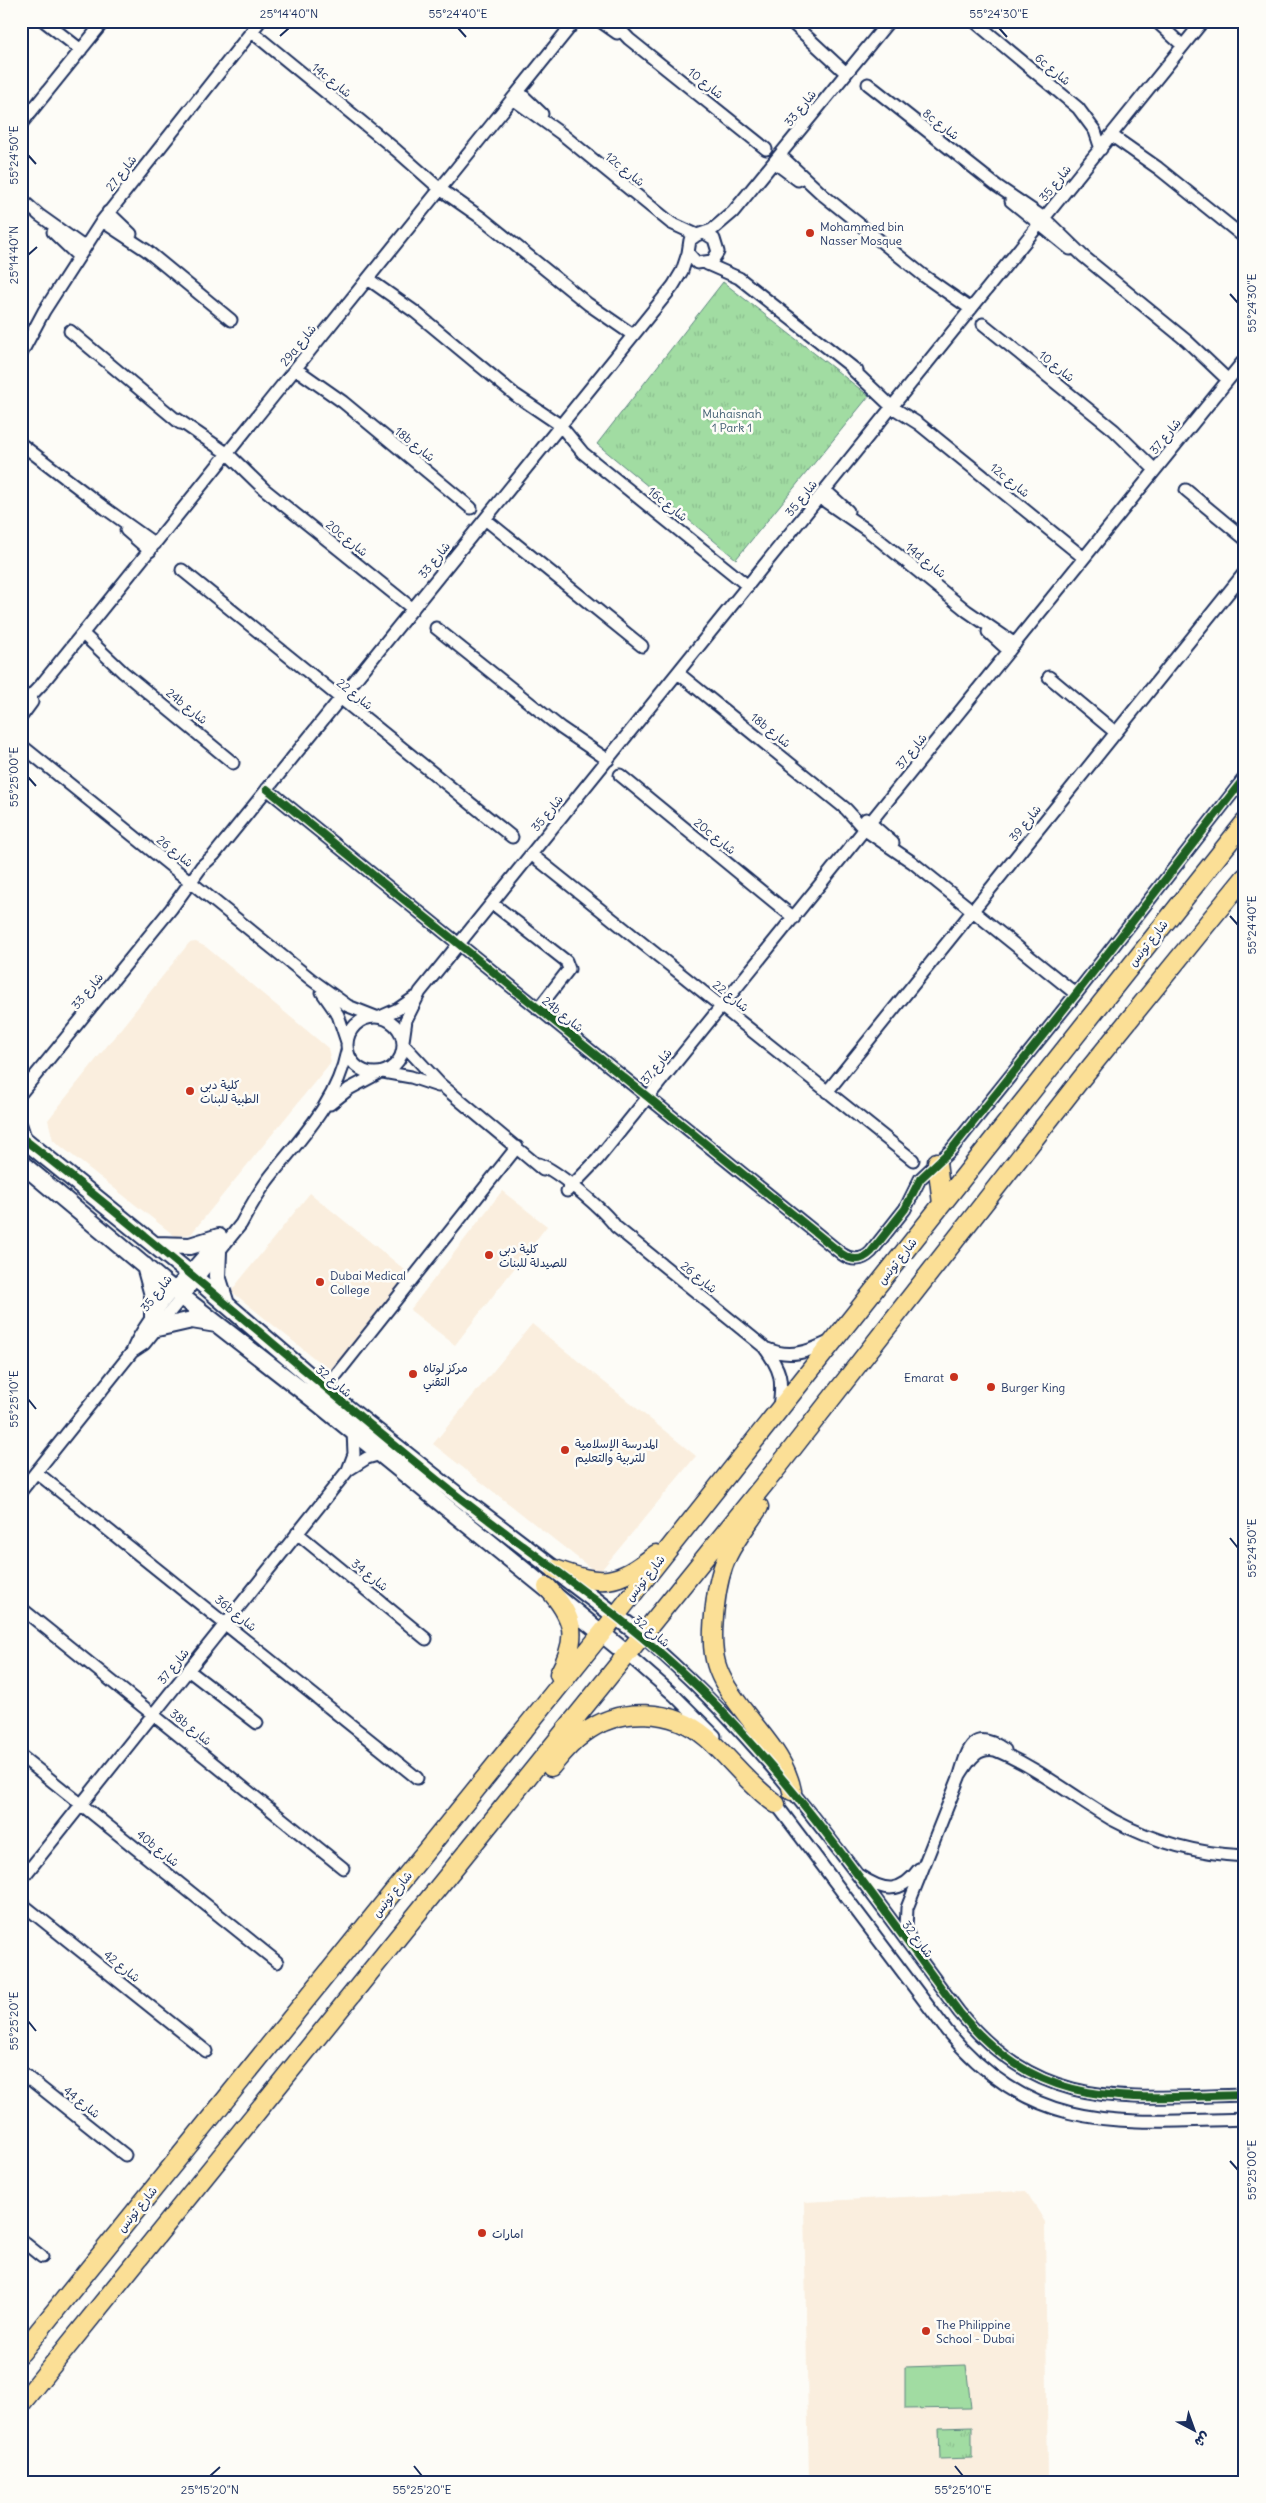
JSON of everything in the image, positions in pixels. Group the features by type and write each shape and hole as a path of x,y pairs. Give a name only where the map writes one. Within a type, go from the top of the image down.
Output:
{"main road":[{"name":"شارع تونس","path":"21,2353 616,1616 1245,822"},
{"path":"21,2404 778,1468 1081,1079 1245,877"},
{"path":"932,1173 942,1204"},
{"path":"778,1468 768,1493 735,1541 723,1564 718,1588 712,1642 719,1676 781,1759 792,1792"},
{"path":"554,1569 589,1581 609,1580 632,1572 678,1537"},
{"path":"542,1706 567,1660 572,1642 567,1612 547,1587"},
{"path":"438,1890 480,1854 574,1741 595,1726 619,1717 656,1715 689,1725 708,1738 752,1785 776,1804"}],"street":[{"path":"44,21 81,50"},
{"path":"21,124 104,21"},
{"name":"شارع 27","path":"21,354 44,311 81,251 105,217 260,21"},
{"name":"29a شارع","path":"21,717 80,637 575,21"},
{"name":"شارع 10","path":"600,21 629,39 766,149"},
{"name":"شارع 10","path":"612,21 629,39"},
{"path":"790,21 849,70"},
{"name":"شارع 33","path":"717,247 733,212 889,21"},
{"name":"6c شارع","path":"974,21 1078,108 1095,131 1101,149"},
{"path":"1156,21 1186,43"},
{"path":"1164,21 1186,43"},
{"name":"شارع 35","path":"378,1017 398,1010 420,992 1203,21"},
{"name":"14c شارع","path":"252,32 630,339"},
{"name":"8c شارع","path":"868,84 1231,376"},
{"name":"12c شارع","path":"516,95 670,223 688,251"},
{"path":"1114,132 1245,238"},
{"path":"777,158 968,313"},
{"path":"21,199 81,251"},
{"name":"شارع 33","path":"702,234 733,212"},
{"path":"105,217 232,320"},
{"name":"12c شارع","path":"670,223 702,234"},
{"path":"702,234 717,247 712,261 704,264 693,261 688,251 690,240 702,234"},
{"name":"12c شارع","path":"717,247 738,278"},
{"name":"شارع 33","path":"22,1093 171,909 179,904 192,883 209,866 214,855 676,282 688,251"},
{"name":"12c شارع","path":"704,264 738,278 852,368 1084,558"},
{"name":"شارع 33","path":"676,282 704,264"},
{"name":"16c شارع","path":"371,275 748,586"},
{"name":"شارع 10","path":"983,324 1158,466"},
{"name":"20c شارع","path":"70,331 413,609"},
{"name":"شارع 37","path":"572,1191 591,1174 597,1160 1245,359"},
{"name":"18b شارع","path":"299,365 471,508"},
{"path":"21,439 33,451 153,547"},
{"path":"21,444 33,451"},
{"path":"1186,490 1245,539"},
{"name":"14d شارع","path":"822,493 1012,648"},
{"path":"485,519 642,646"},
{"name":"شارع 22","path":"182,570 512,837"},
{"name":"شارع 39","path":"827,1092 1245,572"},
{"path":"436,628 605,763"},
{"name":"24b شارع","path":"80,637 233,763"},
{"name":"18b شارع","path":"678,673 1076,994"},
{"path":"1049,677 1115,732"},
{"name":"29a شارع","path":"21,706 42,686"},
{"name":"شارع 26","path":"21,744 312,980 348,1006 378,1017"},
{"name":"20c شارع","path":"620,775 794,918"},
{"path":"932,1173 1076,994 1245,776"},
{"name":"24b شارع","path":"267,789 845,1256 861,1259 871,1252 932,1173"},
{"name":"شارع 22","path":"531,854 913,1160"},
{"path":"492,903 566,961 569,969 538,1009"},
{"name":"شارع 26","path":"312,980 338,1015 347,1047"},
{"name":"شارع 35","path":"403,1043 406,1020 420,992"},
{"path":"378,1017 396,1026 403,1043 398,1062 381,1073 370,1073 355,1066 347,1047 353,1027 368,1018 378,1017"},
{"name":"شارع 26","path":"403,1043 421,1066 450,1093 539,1164 552,1171 604,1220 616,1227 764,1347 775,1352 795,1354 835,1339"},
{"name":"شارع 35","path":"21,1491 132,1352 136,1342 155,1323 219,1245 323,1111 338,1082 347,1047"},
{"name":"شارع 35","path":"323,1111 349,1089 381,1073"},
{"name":"شارع 26","path":"381,1073 418,1078 450,1093"},
{"name":"شارع 32","path":"23,1134 156,1245 219,1325 647,1669 701,1721 776,1804 942,2025 970,2056 1005,2085 1045,2106 1089,2118 1134,2122 1245,2119"},
{"path":"325,1389 517,1147"},
{"name":"شارع 32","path":"21,1163 145,1266 226,1303 325,1389 462,1499 642,1636 717,1705 792,1792 975,2031 1013,2064 1035,2076 1066,2088 1107,2097 1227,2096 1245,2094"},
{"path":"95,1224 113,1229 276,1357 293,1362"},
{"path":"156,1245 219,1245 217,1276 226,1303"},
{"path":"145,1266 152,1295 155,1323 203,1320 219,1325"},
{"name":"شارع 26","path":"764,1347 780,1372 782,1380 778,1411"},
{"name":"شارع 37","path":"348,1470 355,1446 353,1431"},
{"name":"شارع 37","path":"21,1880 348,1470 367,1458 381,1454"},
{"name":"36b شارع","path":"36,1472 226,1622 417,1778"},
{"name":"شارع 34","path":"297,1533 426,1639"},
{"name":"38b شارع","path":"21,1608 343,1868"},
{"path":"188,1670 257,1723"},
{"path":"918,1956 909,1937 906,1918 910,1899 960,1775 975,1754 990,1749 1000,1752 1040,1774 1113,1819 1154,1838 1203,1852 1245,1856"},
{"name":"40b شارع","path":"21,1756 277,1962"},
{"path":"853,1871 876,1886 894,1888 910,1879 926,1859"},
{"name":"شارع 42","path":"21,1903 206,2051"},
{"name":"شارع 44","path":"21,2072 125,2155"},
{"path":"21,2240 42,2257"}],"shaded area":[{"name":"كلية دبي الطبية للبنات","path":"196,942 206,947 328,1048 331,1062 191,1234 175,1236 53,1140 48,1120 189,943"},
{"name":"كلية دبي للصيدلة للبنات","path":"502,1191 547,1226 455,1345 410,1310"},
{"name":"Dubai Medical College","path":"310,1193 410,1274 330,1371 231,1291"},
{"name":"المدرسة الإسلامية للتربية والتعليم","path":"532,1324 696,1456 598,1574 433,1444"},
{"name":"The Philippine School - Dubai","path":"1026,2191 1045,2222 1048,2482 809,2482 804,2202"}],"green space":[{"name":"Muhaisnah 1 Park 1","path":"723,282 869,396 736,559 597,444"},
{"path":"966,2365 971,2408 905,2409 905,2367"},
{"path":"972,2427 972,2458 940,2459 939,2428"}],"cycle path":[{"path":"267,789 842,1254 849,1258 857,1259 871,1252 905,1209 920,1179 951,1150 1076,994 1245,777"},
{"path":"21,1137 126,1221 436,1479 617,1617 686,1675 751,1742 783,1779 959,2012 991,2045 1023,2068 1055,2084 1089,2092 1125,2097 1245,2095"}],"place":[{"name":"Mohammed bin Nasser Mosque","path":"810,233"},
{"name":"كلية دبي الطبية للبنات","path":"190,1091"},
{"name":"كلية دبي للصيدلة للبنات","path":"489,1255"},
{"name":"Dubai Medical College","path":"320,1282"},
{"name":"مركز لوتاه التقني","path":"413,1374"},
{"name":"Emarat","path":"954,1377"},
{"name":"Burger King","path":"991,1387"},
{"name":"المدرسة الإسلامية للتربية والتعليم","path":"565,1450"},
{"name":"امارات","path":"482,2233"},
{"name":"The Philippine School - Dubai","path":"926,2331"}]}
